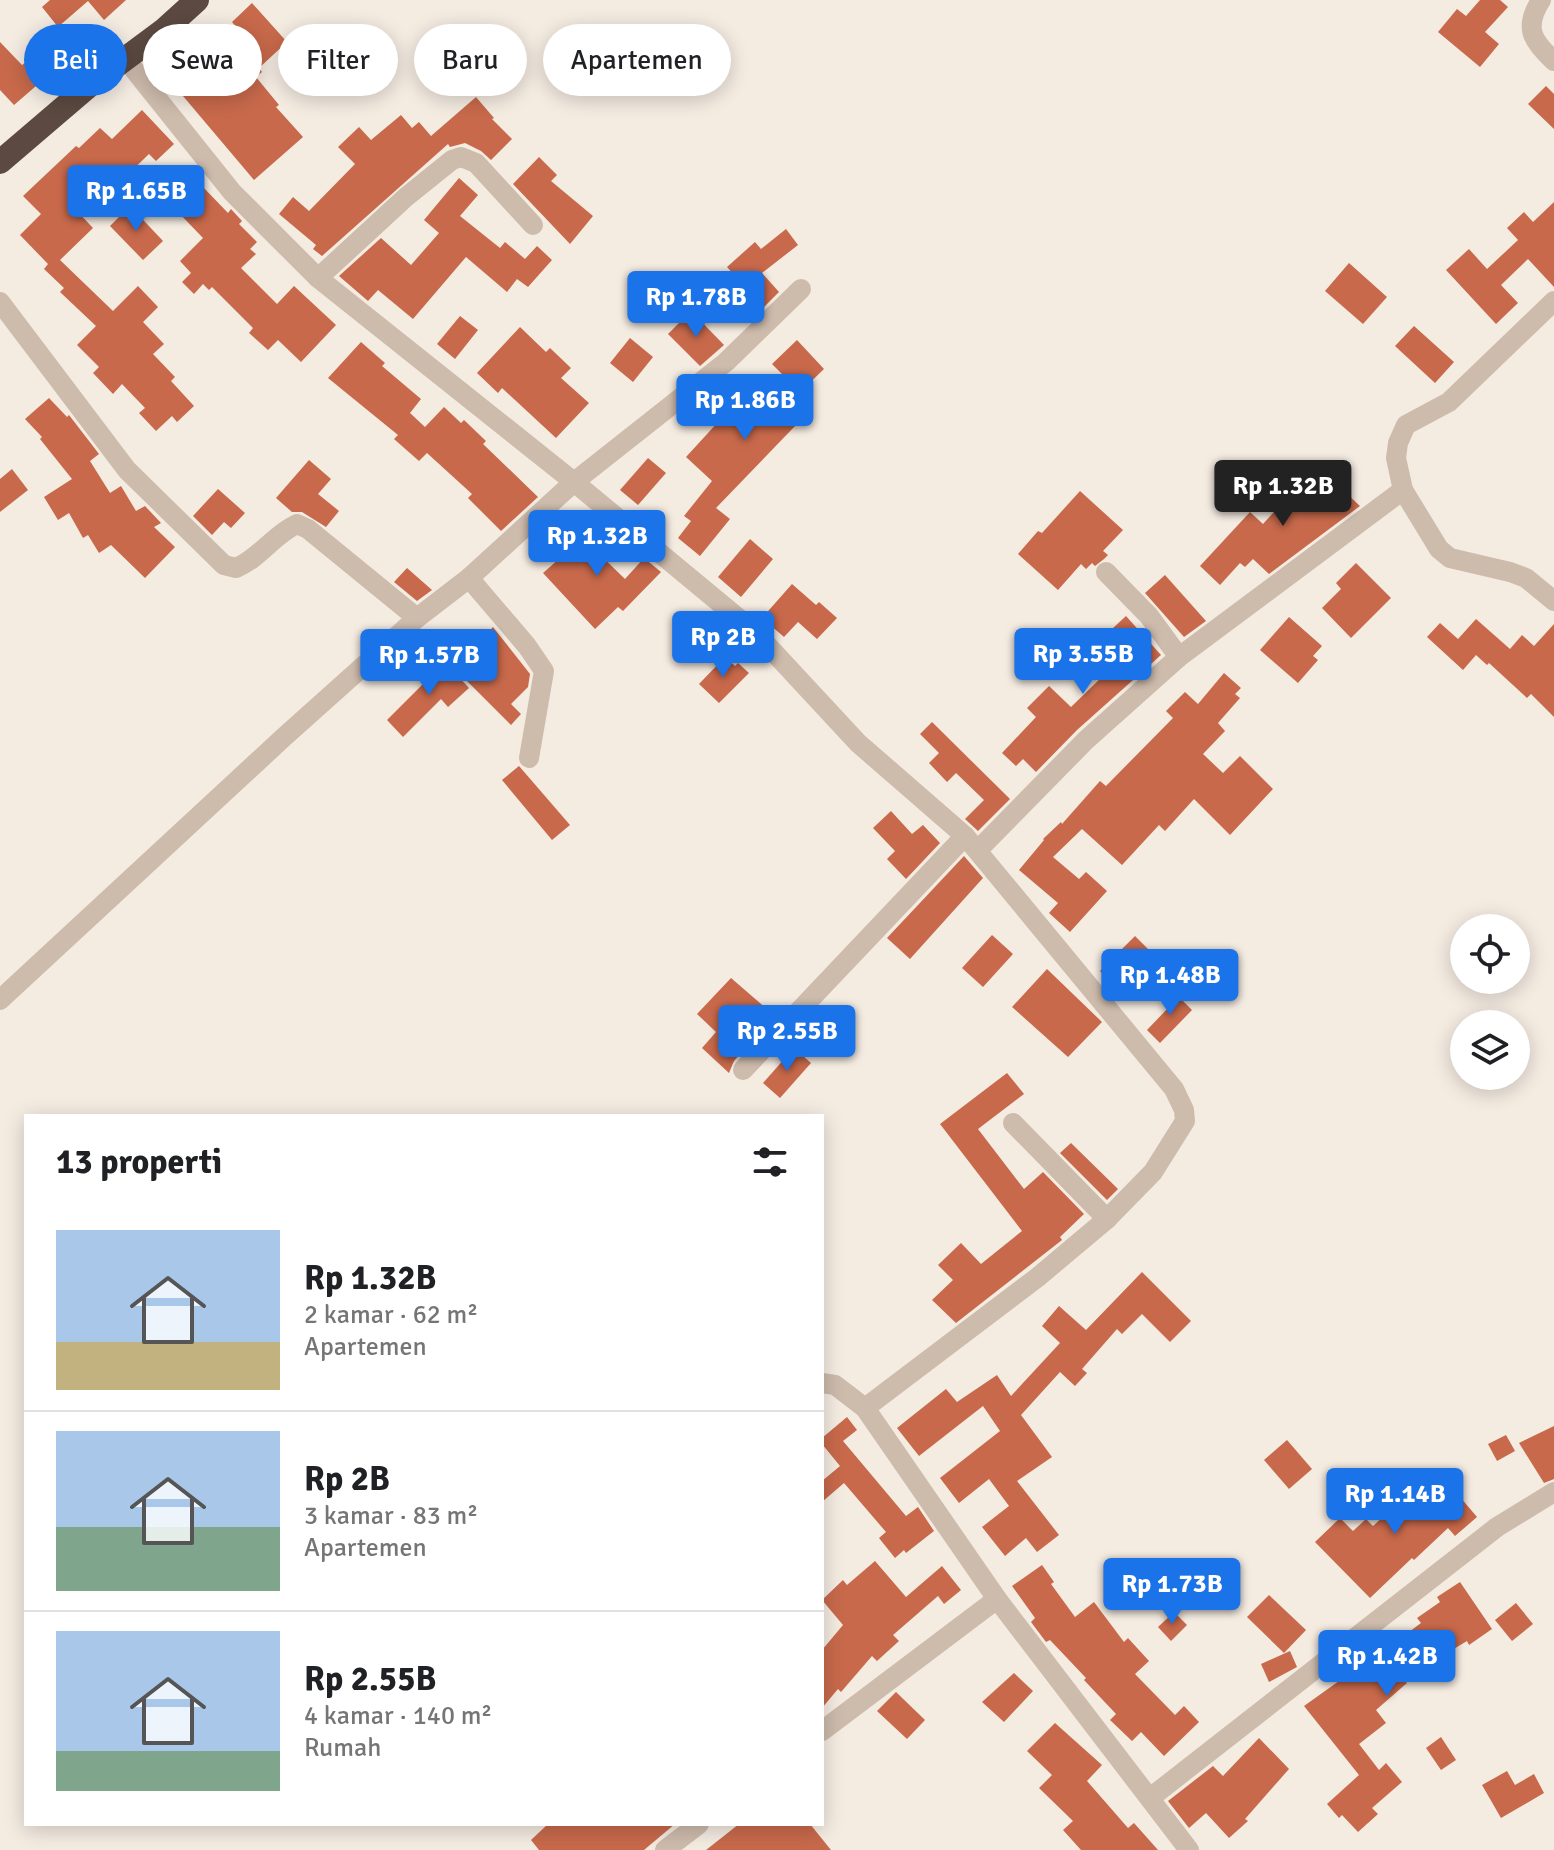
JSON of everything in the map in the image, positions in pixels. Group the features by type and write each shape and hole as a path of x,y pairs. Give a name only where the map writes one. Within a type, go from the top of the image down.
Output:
{"highway":[{"path":"127,55 164,30 197,0"},
{"path":"0,162 78,96"}],"street":[{"path":"1541,0 1530,24 1532,34 1554,61"},
{"path":"127,61 232,192 318,278 574,482 755,632 858,743 971,843 1174,1089 1184,1110 1185,1121 1153,1172 1107,1219 1038,1277 865,1408"},
{"path":"318,278 406,197 452,160 461,157 476,163 533,225"},
{"path":"0,1000 417,618 469,578 574,482 726,362 801,289"},
{"path":"1554,301 1449,402 1406,425 1398,443 1396,458 1403,490 1439,549 1450,558 1526,578 1554,601"},
{"path":"0,302 127,470 224,565 236,568 252,562 283,531 297,524 308,529 417,618"},
{"path":"743,1070 971,843 1179,657 1403,490"},
{"path":"1106,572 1149,616 1179,657"},
{"path":"469,578 527,646 544,671 529,758"},
{"path":"1013,1123 1107,1219"},
{"path":"824,1383 835,1385 865,1408 997,1599 1189,1850"},
{"path":"1150,1798 1497,1527 1554,1492"},
{"path":"824,1729 997,1599"},
{"path":"665,1850 696,1826"}],"building":[{"path":"50,0 126,0 104,20 88,1 61,24 56,24 42,7"},
{"path":"1480,0 1500,0 1508,7 1485,32 1499,44 1480,67 1438,32 1457,9 1466,16"},
{"path":"252,3 278,32 278,50 262,65 262,24 232,22"},
{"path":"0,42 22,65 24,63 24,96 14,105 0,90"},
{"path":"262,84 279,105 276,107 303,137 254,180 183,96 262,96"},
{"path":"1546,86 1554,94 1554,129 1528,104"},
{"path":"476,97 512,139 491,160 465,143 450,147 448,144 322,256 313,249 316,245 279,214 293,197 309,211 355,164 338,147 359,127 371,140 401,115 412,128 419,122 431,136"},
{"path":"142,110 174,144 156,161 149,154 120,182 113,175 76,210 93,228 60,260 113,311 138,286 158,307 143,322 164,344 153,354 175,377 171,381 194,406 177,422 172,416 156,431 139,413 145,408 122,384 113,394 93,373 99,367 77,345 96,326 60,292 64,288 44,269 48,264 20,235 41,214 23,196 100,128 112,139"},
{"path":"539,157 557,175 551,181 593,216 570,244 513,184"},
{"path":"459,178 478,195 460,216 500,248 505,242 525,259 537,246 552,260 528,287 517,279 507,292 466,257 413,319 378,290 368,301 339,276 381,238 411,265 439,233 424,220"},
{"path":"202,186 228,213 231,209 242,221 239,224 257,242 250,249 256,254 241,268 277,304 294,286 336,325 301,362 278,340 268,350 249,333 253,328 212,287 209,290 203,284 194,294 182,282 191,273 180,261 203,238 176,210"},
{"path":"1554,202 1554,287 1528,259 1501,285 1518,303 1496,324 1446,270 1469,249 1487,269 1518,240 1507,228 1524,212 1533,222"},
{"path":"130,206 163,241 143,260 110,226"},
{"path":"786,229 798,245 762,273 779,292 763,308 727,267 755,242 761,249"},
{"path":"1349,263 1387,297 1363,324 1325,291"},
{"path":"694,276 706,288 689,303 678,291"},
{"path":"691,311 724,345 700,366 668,334"},
{"path":"460,316 478,330 455,359 437,344"},
{"path":"1414,326 1454,362 1435,383 1395,346"},
{"path":"520,327 546,352 550,348 571,368 561,378 589,403 556,438 502,388 498,393 477,373"},
{"path":"630,338 653,357 633,382 610,363"},
{"path":"797,340 824,369 794,398 798,402 786,415 796,425 716,508 730,519 700,556 678,538 691,521 684,516 712,481 686,457 730,409 735,402 733,399 749,381 766,397 785,377 772,364"},
{"path":"361,342 385,363 382,366 421,399 410,413 425,427 444,407 461,423 464,420 486,441 483,444 538,497 501,531 468,498 472,494 427,453 419,461 394,439 398,435 328,378"},
{"path":"49,398 67,417 69,415 99,454 90,461 110,493 121,486 136,511 145,506 161,523 154,527 175,547 145,578 111,545 99,553 88,535 83,538 69,513 58,520 44,497 72,479 25,419"},
{"path":"648,458 666,473 638,505 620,490"},
{"path":"309,460 331,479 318,494 339,511 326,527 302,512 292,512 276,498"},
{"path":"1316,465 1360,506 1269,574 1253,559 1245,567 1240,563 1220,585 1200,566 1250,512 1263,524"},
{"path":"12,469 28,490 0,512 0,479"},
{"path":"218,489 245,513 231,528 224,522 212,535 193,516"},
{"path":"1080,491 1123,530 1103,551 1108,555 1104,559 1086,569 1081,564 1058,590 1018,554"},
{"path":"592,519 606,531 592,547 625,579 644,558 661,572 623,611 618,607 595,629 543,573 568,551 566,549"},
{"path":"750,539 773,559 741,597 718,577"},
{"path":"1356,563 1391,598 1351,638 1322,608 1341,589 1336,583"},
{"path":"407,568 432,590 417,601 394,582"},
{"path":"1165,575 1206,621 1184,637 1145,593"},
{"path":"792,584 837,618 817,639 798,622 784,637 762,618"},
{"path":"1126,616 1161,655 1077,730 1036,772 1023,759 1016,766 1002,753 1036,717 1027,708 1049,686 1071,707 1105,674 1086,653"},
{"path":"1289,617 1322,646 1313,656 1318,660 1298,683 1260,650"},
{"path":"1476,619 1510,649 1522,635 1534,646 1554,624 1554,717 1531,694 1527,698 1489,663 1487,665 1476,655 1463,670 1427,637 1440,623 1458,639"},
{"path":"493,627 530,674 528,687 511,704 521,714 511,725 464,678 488,655 477,644"},
{"path":"725,657 749,673 719,703 699,684"},
{"path":"442,659 469,688 448,707 441,699 403,737 387,720 425,682 421,677"},
{"path":"1224,673 1241,688 1235,694 1240,698 1218,723 1225,731 1203,754 1223,773 1240,756 1273,789 1230,835 1194,799 1165,831 1159,825 1122,865 1082,829 1053,857 1079,879 1086,872 1107,891 1070,932 1049,913 1058,903 1019,870 1043,839 1062,824 1100,781 1106,786 1173,718 1166,711 1185,692 1198,704"},
{"path":"932,722 1010,799 978,831 965,819 984,800 956,773 947,782 929,763 939,753 920,734"},
{"path":"519,766 570,825 552,840 502,780"},
{"path":"891,811 912,834 923,825 940,843 906,879 887,859 895,851 873,828"},
{"path":"964,856 983,878 910,959 887,938"},
{"path":"992,935 1013,954 983,987 962,968"},
{"path":"1135,936 1157,958 1122,993 1100,971"},
{"path":"1047,969 1102,1022 1068,1057 1012,1007"},
{"path":"731,978 774,1015 734,1061 729,1073 702,1048 716,1032 697,1014"},
{"path":"1172,990 1192,1010 1160,1043 1147,1030 1169,1007 1162,1001"},
{"path":"794,1048 811,1063 780,1098 763,1083"},
{"path":"1007,1073 1024,1094 978,1129 1024,1189 1043,1172 1084,1214 1060,1237 1062,1240 956,1323 932,1300 953,1280 938,1265 961,1243 981,1264 1022,1231 940,1124"},
{"path":"1071,1143 1118,1189 1107,1200 1060,1153"},
{"path":"1142,1272 1191,1321 1170,1342 1142,1314 1122,1334 1117,1329 1082,1369 1087,1373 1075,1386 1060,1372 1021,1415 1052,1457 1017,1481 1059,1535 1037,1552 1026,1538 1005,1556 982,1527 1009,1506 989,1479 959,1503 940,1478 1000,1431 983,1406 919,1456 897,1428 946,1389 957,1402 997,1375 1011,1396 1060,1343 1042,1326 1059,1306 1086,1330"},
{"path":"847,1417 857,1430 843,1441 906,1516 918,1507 934,1531 895,1558 879,1538 886,1532 844,1483 824,1500 824,1479 840,1466 824,1446 824,1436"},
{"path":"1554,1426 1554,1479 1544,1483 1519,1443"},
{"path":"1506,1435 1515,1451 1497,1461 1488,1444"},
{"path":"1287,1440 1312,1469 1289,1489 1264,1460"},
{"path":"1443,1477 1477,1517 1455,1536 1448,1528 1370,1598 1315,1542 1340,1518 1353,1531 1366,1519 1373,1526 1413,1489 1420,1497"},
{"path":"875,1561 906,1597 942,1566 961,1590 944,1604 938,1596 893,1635 899,1641 877,1661 872,1656 841,1692 838,1689 824,1706 824,1648 843,1625 824,1602 824,1598 843,1580 847,1585"},
{"path":"1042,1565 1054,1582 1051,1584 1075,1617 1094,1602 1124,1642 1128,1638 1149,1661 1135,1674 1175,1715 1184,1706 1199,1722 1164,1756 1141,1732 1132,1741 1110,1720 1116,1714 1050,1640 1046,1642 1031,1622 1035,1618 1012,1586"},
{"path":"1460,1582 1492,1629 1469,1645 1467,1641 1442,1656 1438,1648 1400,1676 1407,1683 1376,1710 1386,1723 1359,1744 1379,1770 1386,1763 1402,1782 1372,1808 1378,1814 1358,1832 1327,1804 1359,1775 1304,1706 1377,1649 1381,1653 1421,1623 1417,1618 1440,1602 1437,1597"},
{"path":"1269,1595 1306,1630 1284,1653 1247,1617"},
{"path":"1516,1603 1533,1624 1512,1641 1495,1620"},
{"path":"1174,1612 1187,1625 1171,1641 1158,1627"},
{"path":"1290,1651 1297,1667 1269,1682 1261,1664"},
{"path":"1014,1673 1033,1691 1004,1722 982,1702"},
{"path":"896,1692 925,1720 907,1739 877,1711"},
{"path":"1055,1723 1102,1765 1087,1781 1128,1828 1134,1823 1158,1850 1081,1850 1063,1830 1073,1821 1039,1788 1052,1775 1027,1751"},
{"path":"1441,1737 1456,1760 1441,1770 1426,1748"},
{"path":"1259,1738 1289,1769 1245,1819 1248,1821 1229,1838 1206,1813 1189,1828 1168,1801 1213,1766 1223,1776"},
{"path":"1507,1771 1515,1785 1534,1774 1544,1793 1501,1818 1482,1785"},
{"path":"546,1826 673,1826 644,1850 539,1850 531,1840"},
{"path":"736,1826 812,1826 831,1850 706,1850"}]}
